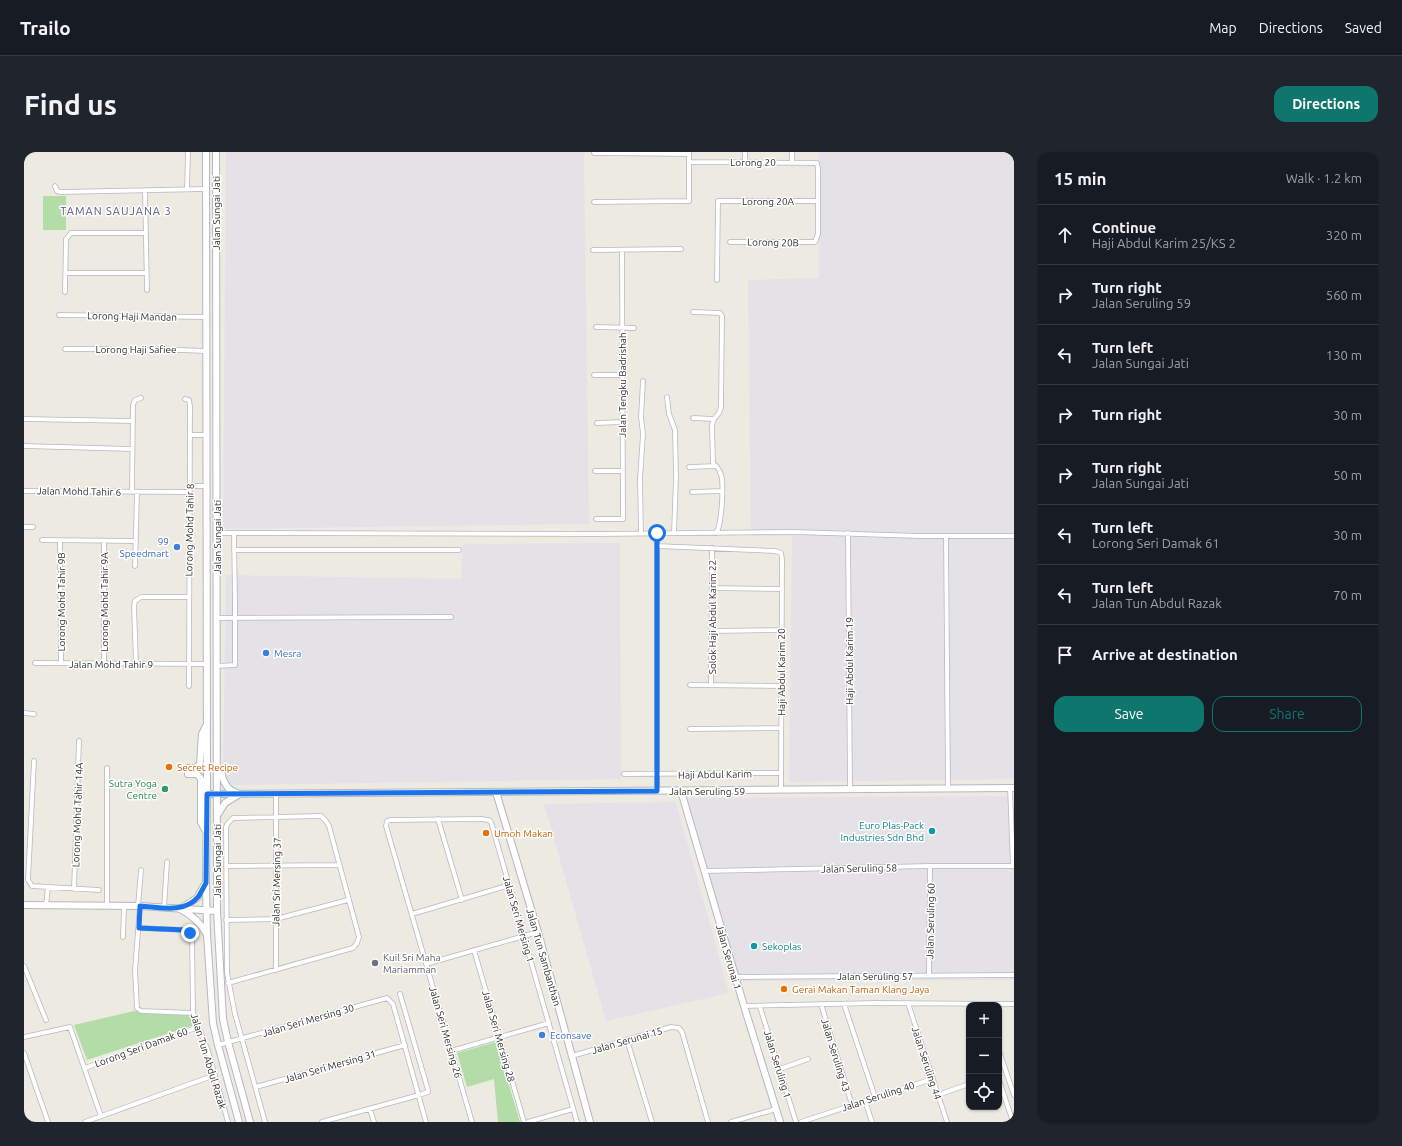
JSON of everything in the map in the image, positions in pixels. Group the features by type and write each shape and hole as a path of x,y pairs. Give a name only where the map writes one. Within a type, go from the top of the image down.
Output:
{"main road":[{"name":"Jalan Sungai Jati","path":"206,152 206,910"},
{"name":"Jalan Sungai Jati","path":"24,905 107,904 124,906 139,903 164,903 180,908 217,911 218,752 216,152"},
{"path":"206,832 201,822 201,779 197,774 188,771 196,768 200,764 202,734 207,725"},
{"path":"218,752 223,780 233,792 240,794"},
{"name":"Jalan Seruling 59","path":"207,794 1012,788"},
{"name":"Jalan Serunai 1","path":"681,791 735,977 780,1122"},
{"name":"Jalan Tun Sambanthan","path":"496,792 530,934 572,1056 590,1122"},
{"path":"218,814 225,803 240,794"},
{"path":"206,883 197,898 180,908 200,923 207,935"},
{"name":"Jalan Tun Abdul Razak","path":"206,910 213,1023 239,1122"},
{"path":"217,911 223,1018 250,1122"}],"street":[{"path":"188,152 188,189"},
{"path":"745,152 745,162"},
{"path":"792,152 792,163"},
{"path":"594,153 689,153 689,201 594,202"},
{"name":"Lorong 20","path":"689,162 817,163 817,201"},
{"path":"55,186 57,190 61,192 206,189"},
{"path":"146,190 147,290"},
{"name":"Lorong 20A","path":"717,280 718,201 817,201"},
{"name":"Lorong 20B","path":"730,242 815,242 818,234 817,201"},
{"path":"65,292 66,239 71,233 146,232"},
{"path":"593,250 681,249"},
{"name":"Jalan Tengku Badrishah","path":"596,519 623,519 622,250"},
{"path":"66,273 146,274"},
{"path":"693,312 714,312 720,313 722,316 721,407 712,425 713,463 719,470 722,479 720,521 719,529 716,533"},
{"name":"Lorong Haji Mandan","path":"59,315 206,317"},
{"path":"596,327 634,328"},
{"name":"Lorong Haji Safiee","path":"65,349 206,350"},
{"path":"594,375 622,375"},
{"path":"640,533 641,417 643,381"},
{"path":"667,397 669,414 675,430 676,477 674,533"},
{"path":"135,566 135,492 132,449 133,405 135,400 141,398"},
{"name":"Lorong Mohd Tahir 8","path":"185,398 190,402 188,597 189,686"},
{"path":"692,418 714,419"},
{"path":"24,419 133,421"},
{"path":"597,423 623,422"},
{"path":"190,435 206,435"},
{"path":"24,446 132,449"},
{"path":"689,467 716,466"},
{"path":"595,471 623,470"},
{"path":"189,486 207,486"},
{"name":"Jalan Mohd Tahir 6","path":"24,491 189,492"},
{"path":"692,492 722,491"},
{"path":"24,526 33,527"},
{"path":"217,533 794,532 920,536 1014,536"},
{"path":"217,666 234,665 234,533"},
{"path":"657,533 657,791"},
{"name":"Haji Abdul Karim 19","path":"848,533 850,789"},
{"path":"946,536 948,789"},
{"path":"42,540 136,541"},
{"name":"Lorong Mohd Tahir 9B","path":"60,541 61,663"},
{"name":"Lorong Mohd Tahir 9A","path":"104,541 104,664"},
{"path":"657,546 712,548"},
{"name":"Haji Abdul Karim 20","path":"712,548 775,551 781,553 781,790"},
{"name":"Solok Haji Abdul Karim 22","path":"711,685 712,548"},
{"path":"234,550 459,550"},
{"path":"712,588 782,589"},
{"path":"136,664 134,606 136,601 141,597 188,597"},
{"path":"217,618 451,617"},
{"path":"712,631 781,630"},
{"name":"Jalan Mohd Tahir 9","path":"35,663 207,664"},
{"path":"690,685 781,686"},
{"path":"24,713 34,714"},
{"path":"690,729 781,728"},
{"name":"Lorong Mohd Tahir 14A","path":"74,888 79,741"},
{"path":"34,760 28,880 32,886 99,890"},
{"path":"107,768 107,904"},
{"name":"Haji Abdul Karim","path":"624,774 781,773"},
{"path":"1012,788 1014,866"},
{"name":"Jalan Sri Mersing 37","path":"276,794 276,970"},
{"path":"228,983 353,948 357,943 359,937 338,865 329,826 321,816 233,818 226,827 228,983 265,1122"},
{"path":"438,819 462,900"},
{"name":"Jalan Seri Mersing 1","path":"386,826 388,821 391,820 489,820 491,822 510,886 530,934 549,1023 577,1122"},
{"name":"Jalan Seri Mersing 26","path":"386,826 472,1122"},
{"path":"164,903 167,862"},
{"path":"226,866 338,865"},
{"name":"Jalan Seruling 58","path":"705,871 930,866 1014,866"},
{"name":"Jalan Seruling 60","path":"929,976 930,866"},
{"path":"141,870 139,928 135,970 137,1008 141,1011 193,1013"},
{"path":"412,914 510,886"},
{"path":"46,905 48,887"},
{"path":"226,920 276,919 348,900"},
{"path":"123,937 124,906"},
{"name":"Jalan Tun Abdul Razak","path":"139,928 185,930 192,936 193,1013 208,1051 226,1121"},
{"path":"426,964 530,934"},
{"name":"Jalan Seri Mersing 28","path":"474,950 524,1122"},
{"path":"24,966 46,1020"},
{"name":"Jalan Seruling 57","path":"735,977 1014,975"},
{"path":"322,1122 419,1095 428,1090 400,994"},
{"name":"Jalan Seri Mersing 30","path":"218,1045 387,998 393,1004 405,1045"},
{"path":"744,1006 760,1007 821,1004 908,1003 966,1004"},
{"name":"Jalan Seruling 44","path":"908,1003 947,1122"},
{"name":"Jalan Seruling 43","path":"821,1004 852,1105"},
{"path":"844,1004 875,1098"},
{"path":"1002,1004 1014,1004"},
{"name":"Jalan Seruling 1","path":"760,1007 796,1122"},
{"path":"451,1052 549,1023"},
{"path":"24,1038 68,1026 72,1032 101,1116"},
{"name":"Lorong Seri Damak 60","path":"85,1068 198,1027"},
{"name":"Jalan Serunai 15","path":"572,1056 671,1027 679,1028 682,1032 708,1122"},
{"path":"627,1040 652,1122"},
{"path":"405,1045 426,1122"},
{"name":"Jalan Seri Mersing 31","path":"256,1088 405,1045"},
{"path":"24,1053 48,1122"},
{"path":"780,1070 808,1059"},
{"path":"1002,1060 1014,1095"},
{"path":"85,1122 215,1075"},
{"name":"Jalan Seruling 40","path":"801,1122 932,1078"},
{"path":"938,1095 966,1085"},
{"path":"1002,1089 1013,1122"},
{"path":"865,1101 872,1122"},
{"path":"370,1109 374,1122"},
{"path":"528,1122 574,1109"},
{"path":"731,1122 776,1109"}],"shaded area":[{"path":"226,152 584,152 589,524 223,529"},
{"path":"819,152 1014,152 1014,779 789,782 792,536 751,536 748,280 819,278"},
{"path":"620,543 621,779 232,785 223,780 226,575 461,579 463,544"},
{"path":"1014,796 1014,980 740,981 687,798"},
{"path":"676,802 729,993 606,1021 544,804"}],"green space":[{"path":"43,196 66,196 66,230 43,230"},
{"path":"134,1011 191,1015 194,1025 87,1060 74,1025"},
{"path":"496,1042 520,1122 498,1122 494,1079 467,1087 457,1053"}],"place":[{"name":"99 Speedmart","path":"177,547"},
{"name":"Mesra","path":"266,653"},
{"name":"Secret Recipe","path":"169,767"},
{"name":"Sutra Yoga Centre","path":"165,789"},
{"name":"Euro Plas-Pack Industries Sdn Bhd","path":"932,831"},
{"name":"Umoh Makan","path":"486,833"},
{"name":"Sekoplas","path":"754,946"},
{"name":"Kuil Sri Maha Mariamman","path":"375,963"},
{"name":"Gerai Makan Taman Klang Jaya","path":"784,989"},
{"name":"Econsave","path":"542,1035"}],"district":[{"name":"TAMAN SAUJANA 3","path":"116,211"}],"route":[{"path":"190,933 185,930 151,930 139,928 140,906 180,908 197,898 200,894 206,883 207,794 657,791 657,533"}]}
